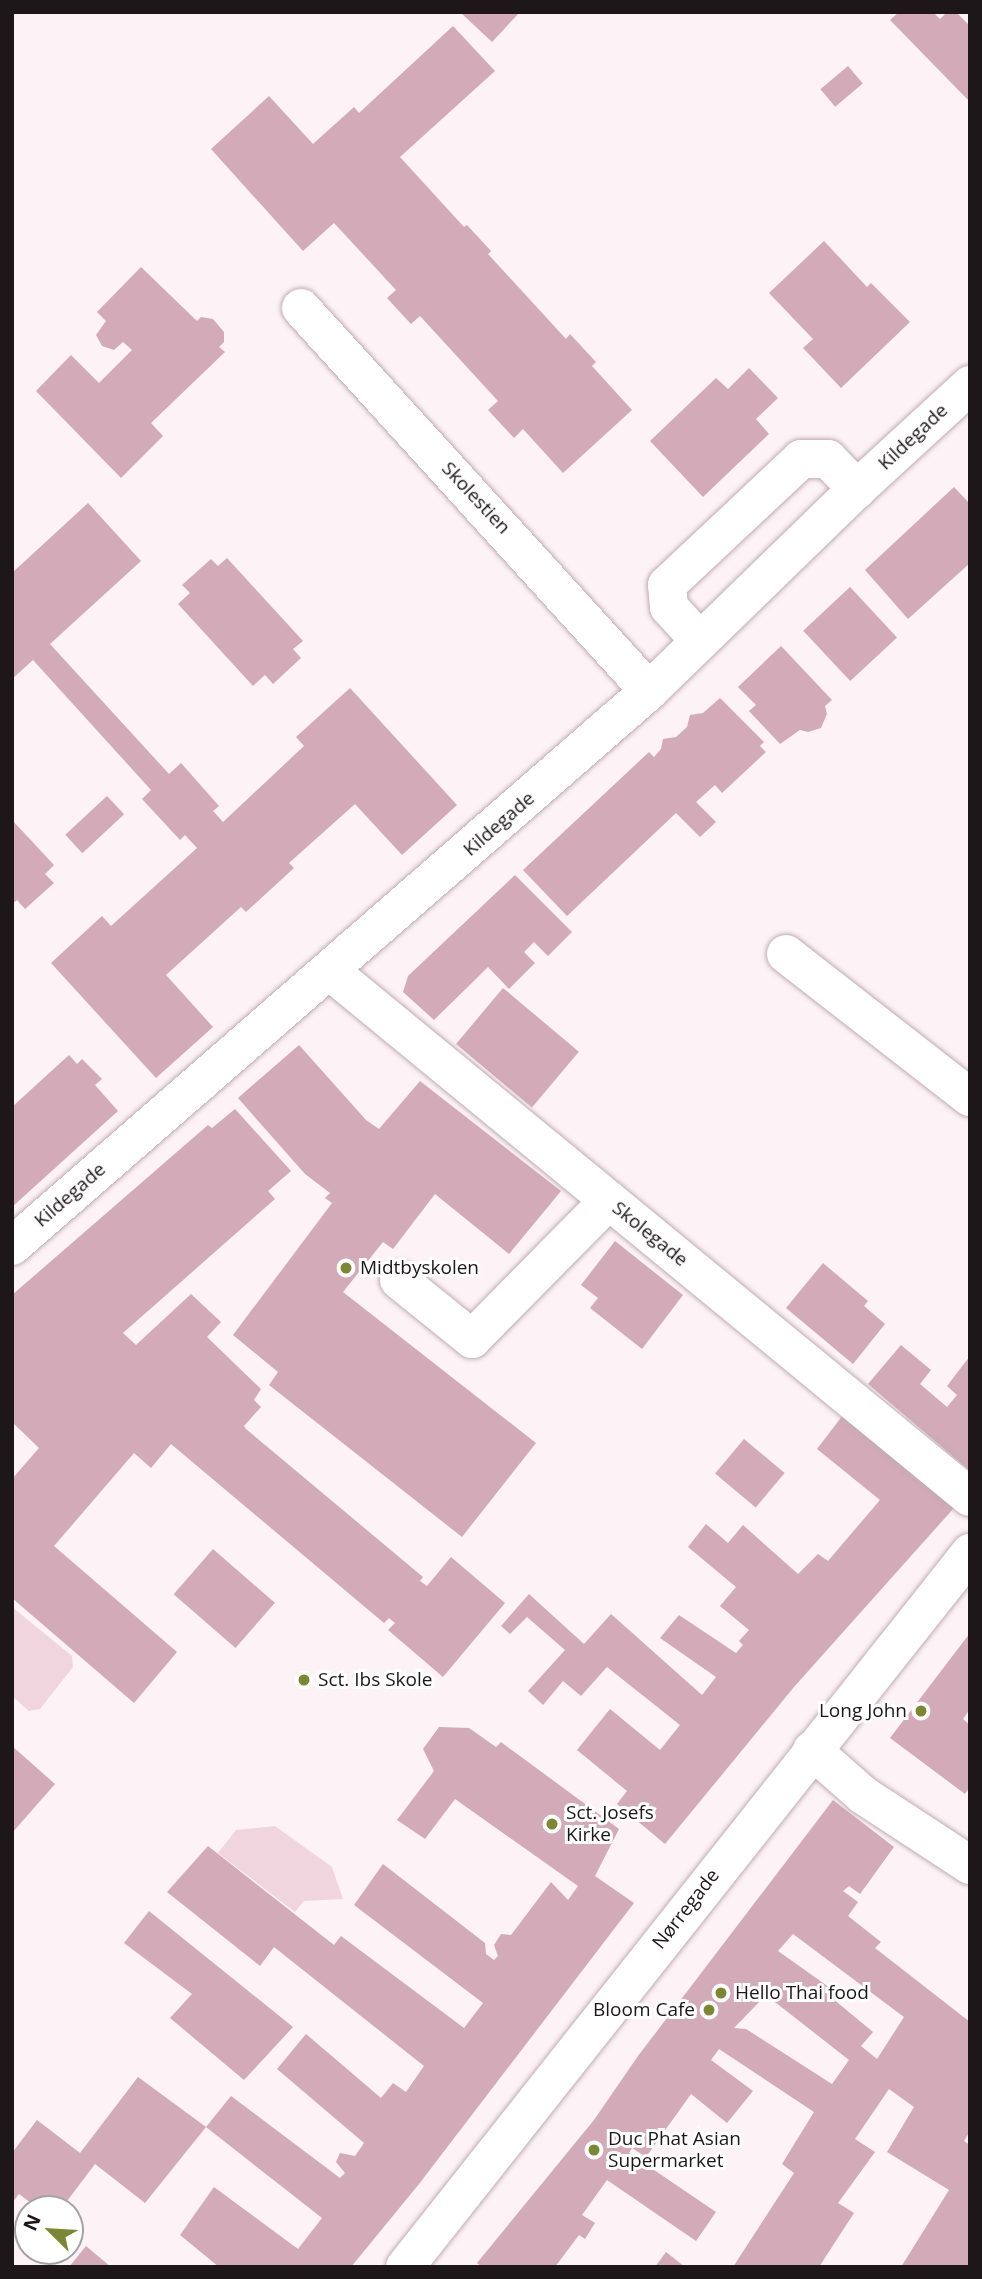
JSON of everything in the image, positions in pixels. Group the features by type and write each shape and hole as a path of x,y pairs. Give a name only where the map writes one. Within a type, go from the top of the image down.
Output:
{"street":[{"name":"Skolestien","path":"301,308 649,691"},
{"name":"Kildegade","path":"12,1246 649,691 857,489 970,385"},
{"path":"700,641 669,607 667,585 801,459 828,459 857,489"},
{"path":"786,954 970,1097"},
{"name":"Skolegade","path":"330,971 970,1497"},
{"path":"399,1280 472,1339 609,1200"},
{"name":"Nørregade","path":"413,2264 812,1751 970,1553"},
{"path":"812,1751 863,1795 970,1865"}],"shaded area":[{"path":"12,1607 72,1656 73,1667 40,1709 29,1711 12,1696"},
{"path":"275,1826 332,1867 343,1899 304,1901 295,1912 218,1853 236,1830"}],"building":[{"path":"460,12 520,12 492,42"},
{"path":"899,12 933,12 940,19 947,12 956,12 970,26 970,102 890,20"},
{"path":"453,26 495,71 400,157 464,227 467,225 491,251 488,254 566,339 570,334 596,362 592,366 632,410 563,473 523,429 514,438 488,410 498,401 420,316 411,324 387,298 396,290 334,223 303,251 211,149 269,96 313,144 354,107 359,113"},
{"path":"848,66 863,84 835,107 820,89"},
{"path":"824,241 867,287 871,283 910,322 841,388 803,348 813,339 769,293"},
{"path":"141,267 197,321 201,317 213,319 224,332 224,342 219,347 225,352 151,423 163,436 121,478 36,391 71,355 99,383 132,350 123,342 114,350 102,346 96,335 106,321 97,312"},
{"path":"749,368 778,398 756,419 769,434 703,497 650,441 716,378 728,389"},
{"path":"954,487 970,504 970,563 908,619 865,570"},
{"path":"88,503 141,561 50,644 169,774 181,763 219,806 213,811 223,822 304,746 296,737 350,688 457,805 402,855 355,804 289,863 294,868 246,912 241,907 166,975 213,1027 156,1078 51,963 102,916 111,926 197,848 185,835 180,840 142,799 151,790 33,660 12,679 12,573"},
{"path":"227,558 303,641 293,649 301,658 273,684 265,675 253,686 178,604 190,593 182,585 211,559 218,566"},
{"path":"850,587 897,637 850,681 803,631"},
{"path":"781,646 832,700 825,706 827,714 821,728 808,732 800,730 780,744 749,711 756,705 738,687"},
{"path":"720,698 764,742 760,746 766,752 722,793 715,785 696,802 716,822 700,837 676,813 567,916 523,870 649,752 654,757 661,749 663,739 676,737 687,727 690,715 703,713"},
{"path":"107,796 124,814 82,853 65,835"},
{"path":"12,820 54,865 45,874 54,883 25,909 17,900 12,904"},
{"path":"515,875 572,932 548,956 534,942 524,952 535,963 509,989 488,967 434,1020 403,992 408,976"},
{"path":"503,988 579,1052 532,1108 456,1044"},
{"path":"299,1045 366,1120 379,1129 420,1081 561,1191 509,1254 435,1194 393,1249 383,1242 343,1292 536,1443 462,1537 269,1385 278,1372 233,1335 332,1203 325,1198 330,1193 305,1174 238,1098"},
{"path":"69,1055 77,1064 82,1059 102,1079 95,1085 118,1111 12,1207 12,1107"},
{"path":"235,1109 291,1171 268,1191 275,1199 123,1333 136,1345 191,1294 221,1322 207,1337 261,1389 254,1400 261,1407 244,1426 246,1429 423,1577 420,1581 427,1586 451,1557 505,1603 443,1677 388,1630 395,1623 389,1618 384,1623 171,1444 151,1468 134,1453 54,1546 177,1652 134,1703 12,1598 12,1479 39,1448 12,1422 12,1295 208,1125 212,1128"},
{"path":"615,1241 683,1295 642,1349 590,1308 598,1298 581,1285"},
{"path":"823,1263 868,1301 864,1306 885,1324 853,1364 786,1308"},
{"path":"901,1345 931,1370 920,1384 947,1407 957,1395 947,1386 970,1356 970,1471 868,1384"},
{"path":"843,1415 950,1495 953,1509 794,1687 665,1844 617,1804 627,1791 577,1750 610,1709 660,1750 680,1725 607,1667 581,1696 563,1681 543,1705 528,1691 565,1650 527,1617 510,1634 501,1626 529,1594 584,1644 611,1614 702,1695 716,1677 660,1638 679,1615 736,1653 743,1645 739,1641 749,1630 720,1606 736,1587 688,1547 706,1524 728,1543 743,1525 798,1574 818,1554 828,1561 880,1500 817,1449"},
{"path":"744,1439 785,1473 756,1508 715,1473"},
{"path":"213,1549 275,1603 236,1648 174,1594"},
{"path":"970,1633 970,1709 963,1719 970,1725 970,1787 965,1794 890,1738"},
{"path":"439,1727 469,1728 496,1747 501,1742 619,1829 595,1876 634,1903 419,2184 351,2267 219,2267 180,2235 214,2187 298,2249 322,2218 206,2127 231,2096 340,2178 345,2173 336,2162 340,2153 355,2156 364,2143 277,2069 306,2034 381,2098 393,2083 406,2092 424,2066 274,1947 260,1966 167,1892 208,1846 334,1945 341,1936 464,2028 483,2003 354,1905 383,1864 485,1943 486,1954 494,1960 498,1956 494,1945 501,1934 511,1935 551,1882 568,1900 578,1886 455,1799 425,1839 397,1820 434,1771 423,1749"},
{"path":"12,1746 55,1784 12,1833"},
{"path":"833,1800 894,1847 860,1894 849,1886 843,1891 858,1902 848,1916 881,1942 875,1948 970,2022 970,2131 964,2141 970,2145 970,2267 901,2267 949,2190 887,2152 914,2107 889,2089 855,2139 875,2152 838,2203 854,2213 819,2267 733,2267 794,2173 782,2164 814,2112 719,2049 711,2060 753,2091 727,2123 691,2094 646,2157 632,2148 629,2153 716,2212 696,2241 607,2180 582,2215 595,2223 585,2239 579,2235 555,2267 482,2267 477,2263 594,2120 638,2056","holes":["793,1934 904,2017 877,2059 861,2046 873,2032 827,1994 833,1990 778,1951","766,1995 849,2060 832,2084 746,2029 734,2028"]},
{"path":"149,1911 293,2027 244,2080 170,2018 192,1994 124,1943"},
{"path":"138,2077 206,2127 145,2203 95,2164 72,2195 19,2194 14,2195 12,2203 12,2153 37,2120 80,2153"},
{"path":"86,2246 111,2267 69,2267 84,2265"},
{"path":"666,2252 685,2267 655,2267"}],"place":[{"name":"Midtbyskolen","path":"346,1268"},
{"name":"Sct. Ibs Skole","path":"304,1680"},
{"name":"Long John","path":"921,1711"},
{"name":"Sct. Josefs Kirke","path":"552,1824"},
{"name":"Hello Thai food","path":"721,1993"},
{"name":"Bloom Cafe","path":"709,2010"},
{"name":"Duc Phat Asian Supermarket","path":"594,2150"}]}
